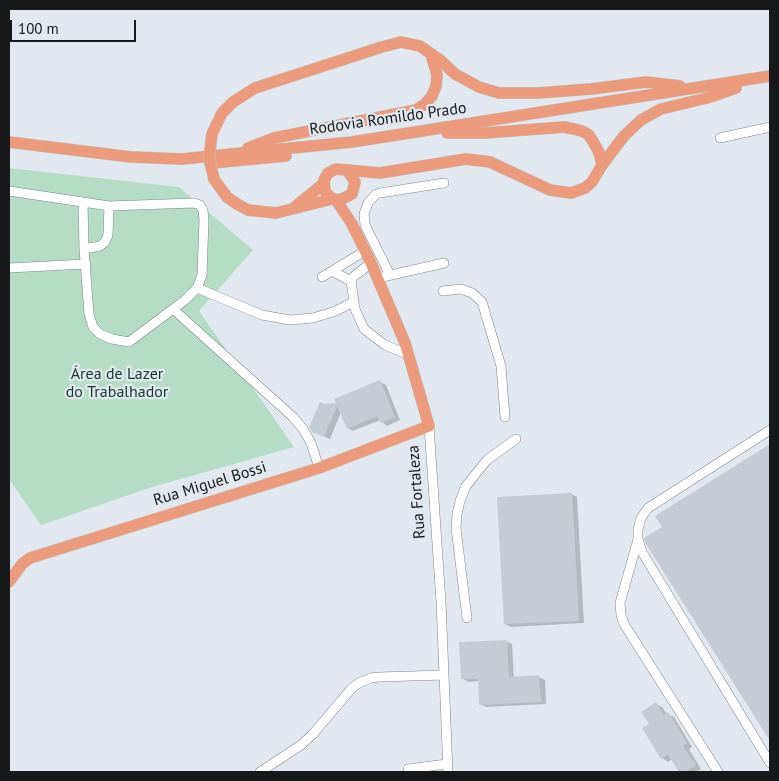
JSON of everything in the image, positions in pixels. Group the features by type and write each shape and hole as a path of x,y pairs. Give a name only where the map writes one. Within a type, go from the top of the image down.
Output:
{"main road":[{"path":"380,173 342,199 334,199 276,213 248,210 227,197 214,179 209,158 212,134 222,113 233,102 254,88 382,46 401,42 420,46 455,74 480,88 499,93 538,93 646,82 694,88"},
{"path":"233,154 274,138 416,110 432,96 436,86 437,75 431,54"},
{"name":"Rodovia Romildo Prado","path":"9,142 131,157 182,159 352,142 770,76"},
{"name":"Rodovia Romildo Prado","path":"9,147 130,163 183,164 228,162 437,134 770,82"},
{"path":"334,199 325,191 324,184 326,176 332,170 340,168 348,171 380,173 466,159 490,162 550,190 571,193 585,188 592,182 624,136 641,120 661,109 707,98 736,88"},
{"path":"437,134 485,133 564,127 582,131 589,135 599,152 602,165"},
{"path":"348,171 355,182 353,192"},
{"path":"291,210 324,184"},
{"name":"Rua Fortaleza","path":"352,224 353,192"},
{"name":"Rua Fortaleza","path":"334,199 352,224 378,278 408,355 429,426"},
{"name":"Rua Miguel Bossi","path":"9,582 22,564 30,558 319,468 429,426"}],"street":[{"path":"720,138 770,127"},
{"path":"390,275 366,224 364,214 368,203 376,194 444,183"},
{"path":"9,191 84,202 108,206 194,203 200,205 203,210 204,220 202,275 197,288 194,293 129,342 112,339 100,334 93,327 89,314 84,249 84,202"},
{"path":"84,249 100,246 105,242 108,235 108,206"},
{"path":"322,277 365,251"},
{"path":"371,263 353,276 351,281 353,302 364,330 385,345 408,355"},
{"path":"378,278 444,263"},
{"path":"9,268 86,264"},
{"path":"332,271 351,281"},
{"path":"197,288 262,316 290,320 313,318 336,311 353,302"},
{"path":"443,291 461,289 472,293 482,302 501,366 505,417"},
{"path":"173,309 292,417 303,429 311,443 319,468"},
{"name":"Rua Fortaleza","path":"429,426 436,516 448,768"},
{"path":"718,772 624,624 620,603 638,539 641,518 648,508 770,430"},
{"path":"467,618 456,528 460,501 466,486 487,460 516,439"},
{"path":"638,539 642,552 770,764"},
{"path":"260,772 301,745 313,734 352,688 359,683 379,677 444,675"},
{"path":"408,769 448,768"}],"green space":[{"name":"Área de Lazer do Trabalhador","path":"9,168 179,187 253,250 199,311 294,447 152,487 41,525 9,479"}],"building":[{"path":"380,380 395,417 380,423 377,416 347,429 337,406 324,437 312,432 309,427 320,402 325,404 336,403 334,399"},
{"path":"770,444 770,741 644,538 662,527 655,516"},
{"path":"572,493 579,621 504,624 497,497"},
{"path":"507,640 509,677 539,675 541,702 479,705 478,679 461,679 459,642"},
{"path":"656,702 664,715 668,712 687,743 683,746 696,765 685,772 679,772 668,755 661,759 642,728 649,724 641,712"}]}
